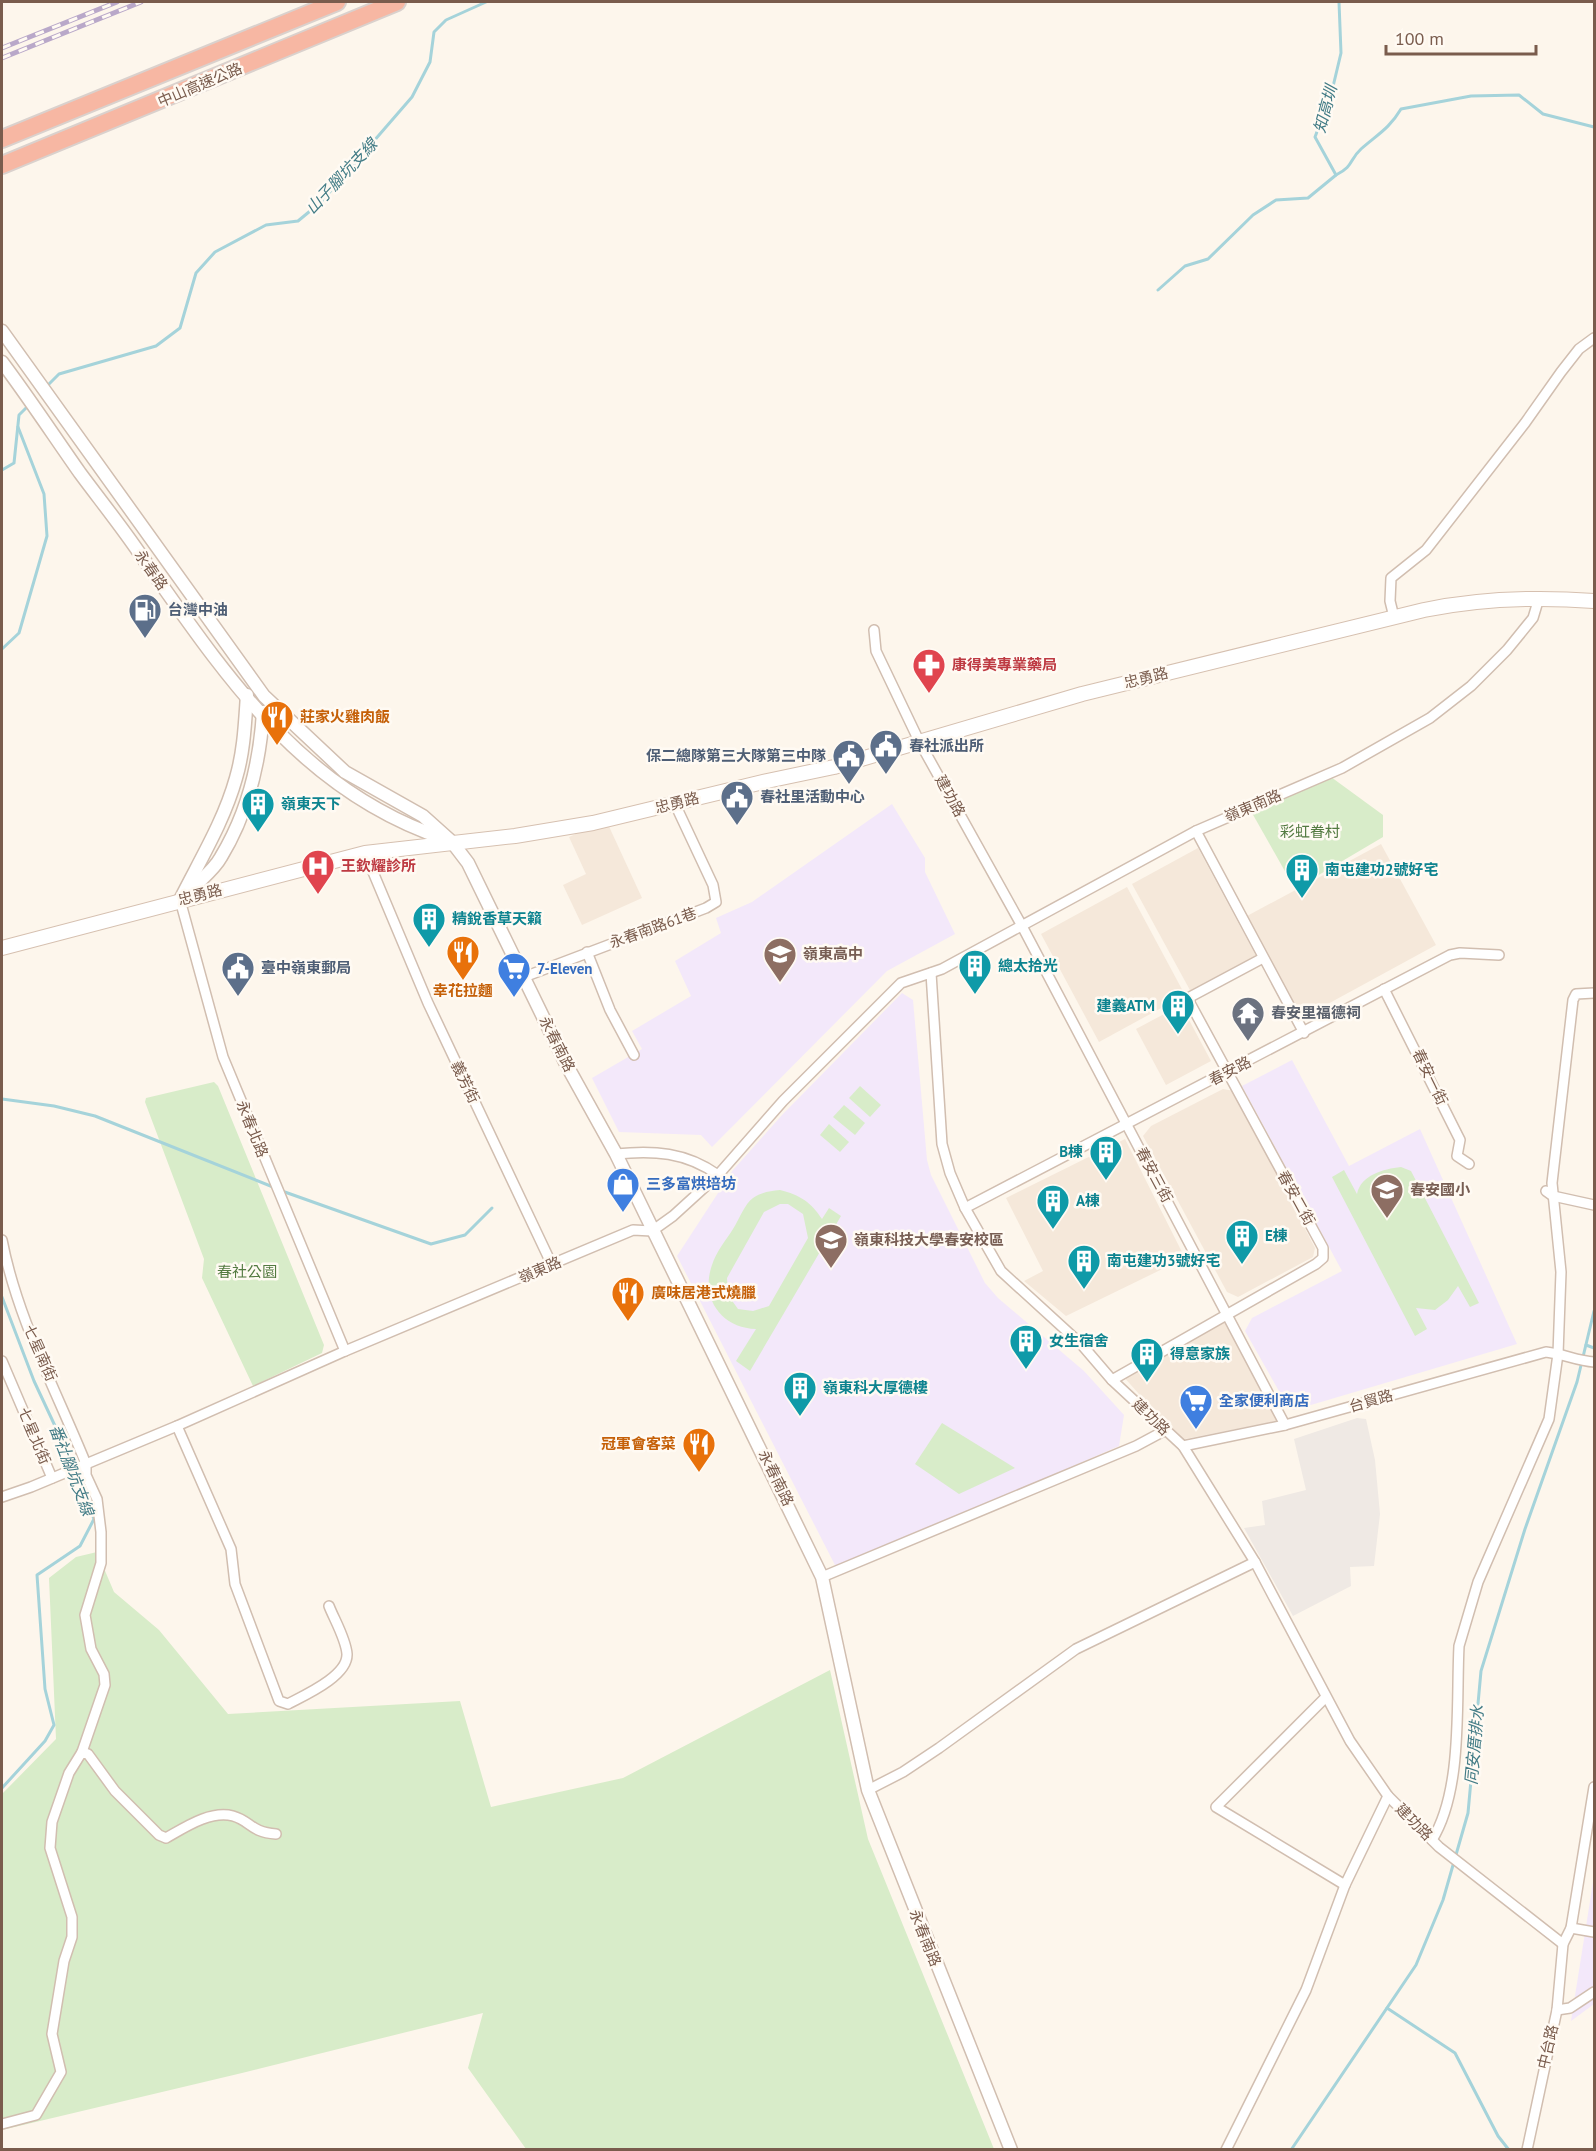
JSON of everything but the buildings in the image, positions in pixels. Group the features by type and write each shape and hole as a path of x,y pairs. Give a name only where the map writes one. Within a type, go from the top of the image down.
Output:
{"highway":[{"name":"中山高速公路","path":"2,139 337,2"},
{"name":"中山高速公路","path":"2,165 397,2"}],"main road":[{"name":"忠勇路","path":"2,948 365,853 515,836 593,823 767,780 834,768 1082,694 1394,617 1467,603 1539,598 1594,601"}],"street":[{"name":"永春路","path":"2,331 264,696"},
{"path":"1394,617 1390,601 1391,578 1426,550 1525,423 1579,349 1594,338"},
{"name":"永春路","path":"2,362 188,623 262,716"},
{"name":"嶺東南路","path":"931,973 979,951 1196,831 1342,768 1430,718 1471,686 1507,650 1533,618 1539,598"},
{"name":"建功路","path":"874,630 876,651 919,741 1022,926"},
{"path":"180,900 221,819 236,778 242,751 248,676"},
{"path":"180,900 220,859 237,827 258,758 264,696"},
{"name":"永春南路","path":"264,696 345,772 423,816 452,842 468,863 566,1064 616,1154 822,1577 868,1790 889,1849 1011,2150"},
{"path":"262,716 302,757 365,802 409,827 452,842"},
{"name":"永春南路61巷","path":"524,977 706,908 716,902 713,885 675,804"},
{"path":"1196,831 1304,1033"},
{"name":"義芳街","path":"365,853 428,1003 552,1265"},
{"name":"永春北路","path":"180,900 223,1057 345,1351"},
{"name":"春安三街","path":"1022,926 1286,1425"},
{"path":"587,952 610,1010 634,1055"},
{"name":"春安路","path":"965,1208 1450,955 1499,955"},
{"name":"春安二街","path":"1112,1380 1323,1258 1323,1248 1190,1003 1190,997 1263,958"},
{"name":"建功路","path":"931,973 942,1144 950,1173 965,1208 1001,1271 1082,1345 1112,1380 1182,1446 1255,1563 1350,1741 1388,1796 1435,1844 1563,1944"},
{"name":"嶺東路","path":"55,1476 633,1230 652,1231 673,1216 718,1175 783,1101 901,983 931,973"},
{"name":"春安一街","path":"1384,989 1460,1140 1457,1156 1469,1164"},
{"path":"1435,1844 1449,1795 1459,1646 1465,1623 1478,1582 1545,1431 1558,1354 1561,1272 1550,1194 1573,1000 1576,994 1594,993"},
{"path":"616,1154 650,1152 680,1156 702,1164 718,1175"},
{"path":"1550,1194 1593,1204"},
{"name":"七星南街","path":"2,1240 15,1291 30,1335 81,1466 97,1499 101,1532 101,1563 85,1616 91,1649 104,1674 105,1685 82,1752 69,1773 52,1822 50,1848 72,1917 72,1937 64,1961 52,2034 61,2072 36,2115 2,2124"},
{"name":"台貿路","path":"1182,1446 1286,1425 1546,1352 1558,1354"},
{"path":"1558,1354 1573,1360 1594,1362"},
{"name":"七星北街","path":"2,1361 55,1476"},
{"path":"177,1426 231,1549 236,1584 279,1701 288,1704 326,1684 345,1664 347,1653 329,1605"},
{"path":"822,1577 1136,1446 1164,1431"},
{"path":"2,1497 55,1476"},
{"path":"868,1790 903,1772 939,1748 1076,1649 1255,1563"},
{"path":"1326,1697 1216,1807 1345,1885"},
{"path":"82,1752 88,1754 115,1791 159,1835 166,1838 205,1819 222,1816 233,1816 257,1832 276,1834"},
{"path":"1563,1944 1571,1928 1594,1787"},
{"path":"1226,2150 1306,1990 1345,1885 1388,1796"},
{"path":"1571,1928 1594,1932"},
{"name":"中台路","path":"1527,2150 1557,2010 1563,1944"},
{"path":"1557,2010 1570,2008 1594,1992"}],"shaded area":[{"name":"嶺東高中","path":"892,804 925,858 925,872 955,934 887,971 712,1147 701,1135 619,1132 592,1078 642,1049 632,1031 691,996 675,961 721,933 716,918 752,902"},
{"path":"606,820 642,898 582,925 563,885 586,874 569,837"},
{"path":"1381,844 1436,945 1302,1018 1247,916"},
{"path":"1198,848 1256,956 1191,992 1132,884"},
{"path":"1127,887 1185,995 1099,1042 1041,934"},
{"name":"嶺東科技大學春安校區","path":"902,993 913,1000 927,1160 931,1175 985,1283 998,1298 1084,1371 1124,1415 1119,1446 837,1569 677,1256 733,1170 782,1115"},
{"name":"建義ATM","path":"1181,1005 1211,1061 1166,1085 1136,1029"},
{"name":"春安國小","path":"1292,1060 1349,1166 1420,1129 1517,1344 1294,1410 1288,1407 1245,1331 1252,1318 1342,1271 1242,1086"},
{"path":"1223,1089 1234,1091 1315,1248 1313,1257 1238,1297 1227,1292 1143,1136 1151,1126"},
{"path":"1125,1139 1185,1258 1066,1316 1024,1281 1043,1271 1006,1198"},
{"name":"得意家族","path":"1225,1318 1277,1421 1180,1440 1122,1375"},
{"path":"1357,1418 1366,1419 1375,1460 1380,1514 1374,1566 1350,1567 1351,1586 1293,1616 1244,1528 1265,1525 1262,1501 1306,1490 1294,1439"},
{"path":"1594,1876 1594,2004 1571,2021"}],"green space":[{"name":"彩虹眷村","path":"1331,777 1383,815 1383,837 1295,889 1252,813"},
{"name":"春社公園","path":"214,1082 218,1086 324,1345 322,1353 253,1386 202,1278 204,1259 145,1102 146,1098"},
{"path":"860,1086 881,1105 870,1117 849,1098"},
{"path":"844,1105 865,1123 855,1135 833,1117"},
{"path":"829,1124 849,1142 840,1152 820,1135"},
{"path":"1401,1167 1411,1171 1479,1303 1470,1307 1458,1286 1448,1300 1435,1310 1416,1308 1427,1329 1415,1336 1332,1177 1344,1170 1357,1194 1363,1182 1374,1174"},
{"path":"780,1190 804,1200 822,1219 829,1208 841,1216 750,1371 736,1361 756,1329 733,1323 724,1317 712,1300 709,1277 716,1255 747,1204 760,1194","holes":["780,1204 788,1204 803,1214 808,1238 769,1306 753,1311 738,1309 728,1295 727,1278 764,1212"]},
{"path":"942,1423 1015,1468 959,1494 915,1464"},
{"path":"97,1552 114,1592 159,1630 228,1714 460,1701 491,1807 623,1778 830,1670 868,1839 994,2149 526,2149 468,2068 483,2013 2,2130 2,1794 56,1739 49,1578 76,1557"}],"waterway":[{"name":"山子腳坑支線","path":"46,387 59,374 156,346 180,328 196,273 215,252 266,225 298,221 321,202 412,97 430,62 434,32 446,20 486,2"},
{"name":"知高圳","path":"1158,290 1185,266 1208,259 1253,215 1276,200 1308,198 1336,175 1315,137 1331,95 1341,53 1339,2"},
{"path":"1336,175 1349,166 1357,153 1388,126 1401,109 1471,96 1519,95 1543,114 1594,127"},
{"name":"山子腳坑支線","path":"2,470 14,463 19,415 29,405"},
{"name":"番社腳坑支線","path":"2,649 19,633 47,536 44,494 18,427"},
{"path":"2,1099 54,1106 95,1116 273,1187"},
{"path":"282,1191 431,1244 465,1235 492,1208"},
{"name":"番社腳坑支線","path":"2,1297 34,1381 63,1443 94,1519 80,1546 37,1575 45,1689 54,1725 45,1741 2,1788"},
{"name":"同安厝排水","path":"1291,2150 1416,1965 1443,1900 1468,1813 1481,1671 1525,1529 1577,1382 1594,1311"},
{"path":"1586,1345 1594,1348"},
{"path":"1387,2008 1455,2053 1498,2136 1509,2150"}],"railway":[{"path":"2,48 117,2"},
{"path":"2,58 141,2"}],"place":[{"name":"台灣中油","path":"145,639"},
{"name":"康得美專業藥局","path":"929,694"},
{"name":"莊家火雞肉飯","path":"277,746"},
{"name":"春社派出所","path":"886,775"},
{"name":"保二總隊第三大隊第三中隊","path":"849,785"},
{"name":"春社里活動中心","path":"737,826"},
{"name":"嶺東天下","path":"258,833"},
{"name":"王欽耀診所","path":"318,895"},
{"name":"南屯建功2號好宅","path":"1302,899"},
{"name":"精銳香草天籟","path":"429,948"},
{"name":"幸花拉麵","path":"463,981"},
{"name":"嶺東高中","path":"780,983"},
{"name":"總太拾光","path":"975,995"},
{"name":"臺中嶺東郵局","path":"238,997"},
{"name":"7-Eleven","path":"514,998"},
{"name":"建義ATM","path":"1178,1035"},
{"name":"春安里福德祠","path":"1248,1042"},
{"name":"B棟","path":"1106,1181"},
{"name":"三多富烘培坊","path":"623,1213"},
{"name":"春安國小","path":"1387,1219"},
{"name":"A棟","path":"1053,1230"},
{"name":"E棟","path":"1242,1265"},
{"name":"嶺東科技大學春安校區","path":"831,1269"},
{"name":"南屯建功3號好宅","path":"1084,1290"},
{"name":"廣味居港式燒臘","path":"628,1322"},
{"name":"女生宿舍","path":"1026,1370"},
{"name":"得意家族","path":"1147,1383"},
{"name":"嶺東科大厚德樓","path":"800,1417"},
{"name":"全家便利商店","path":"1196,1430"},
{"name":"冠軍會客菜","path":"699,1473"}]}
